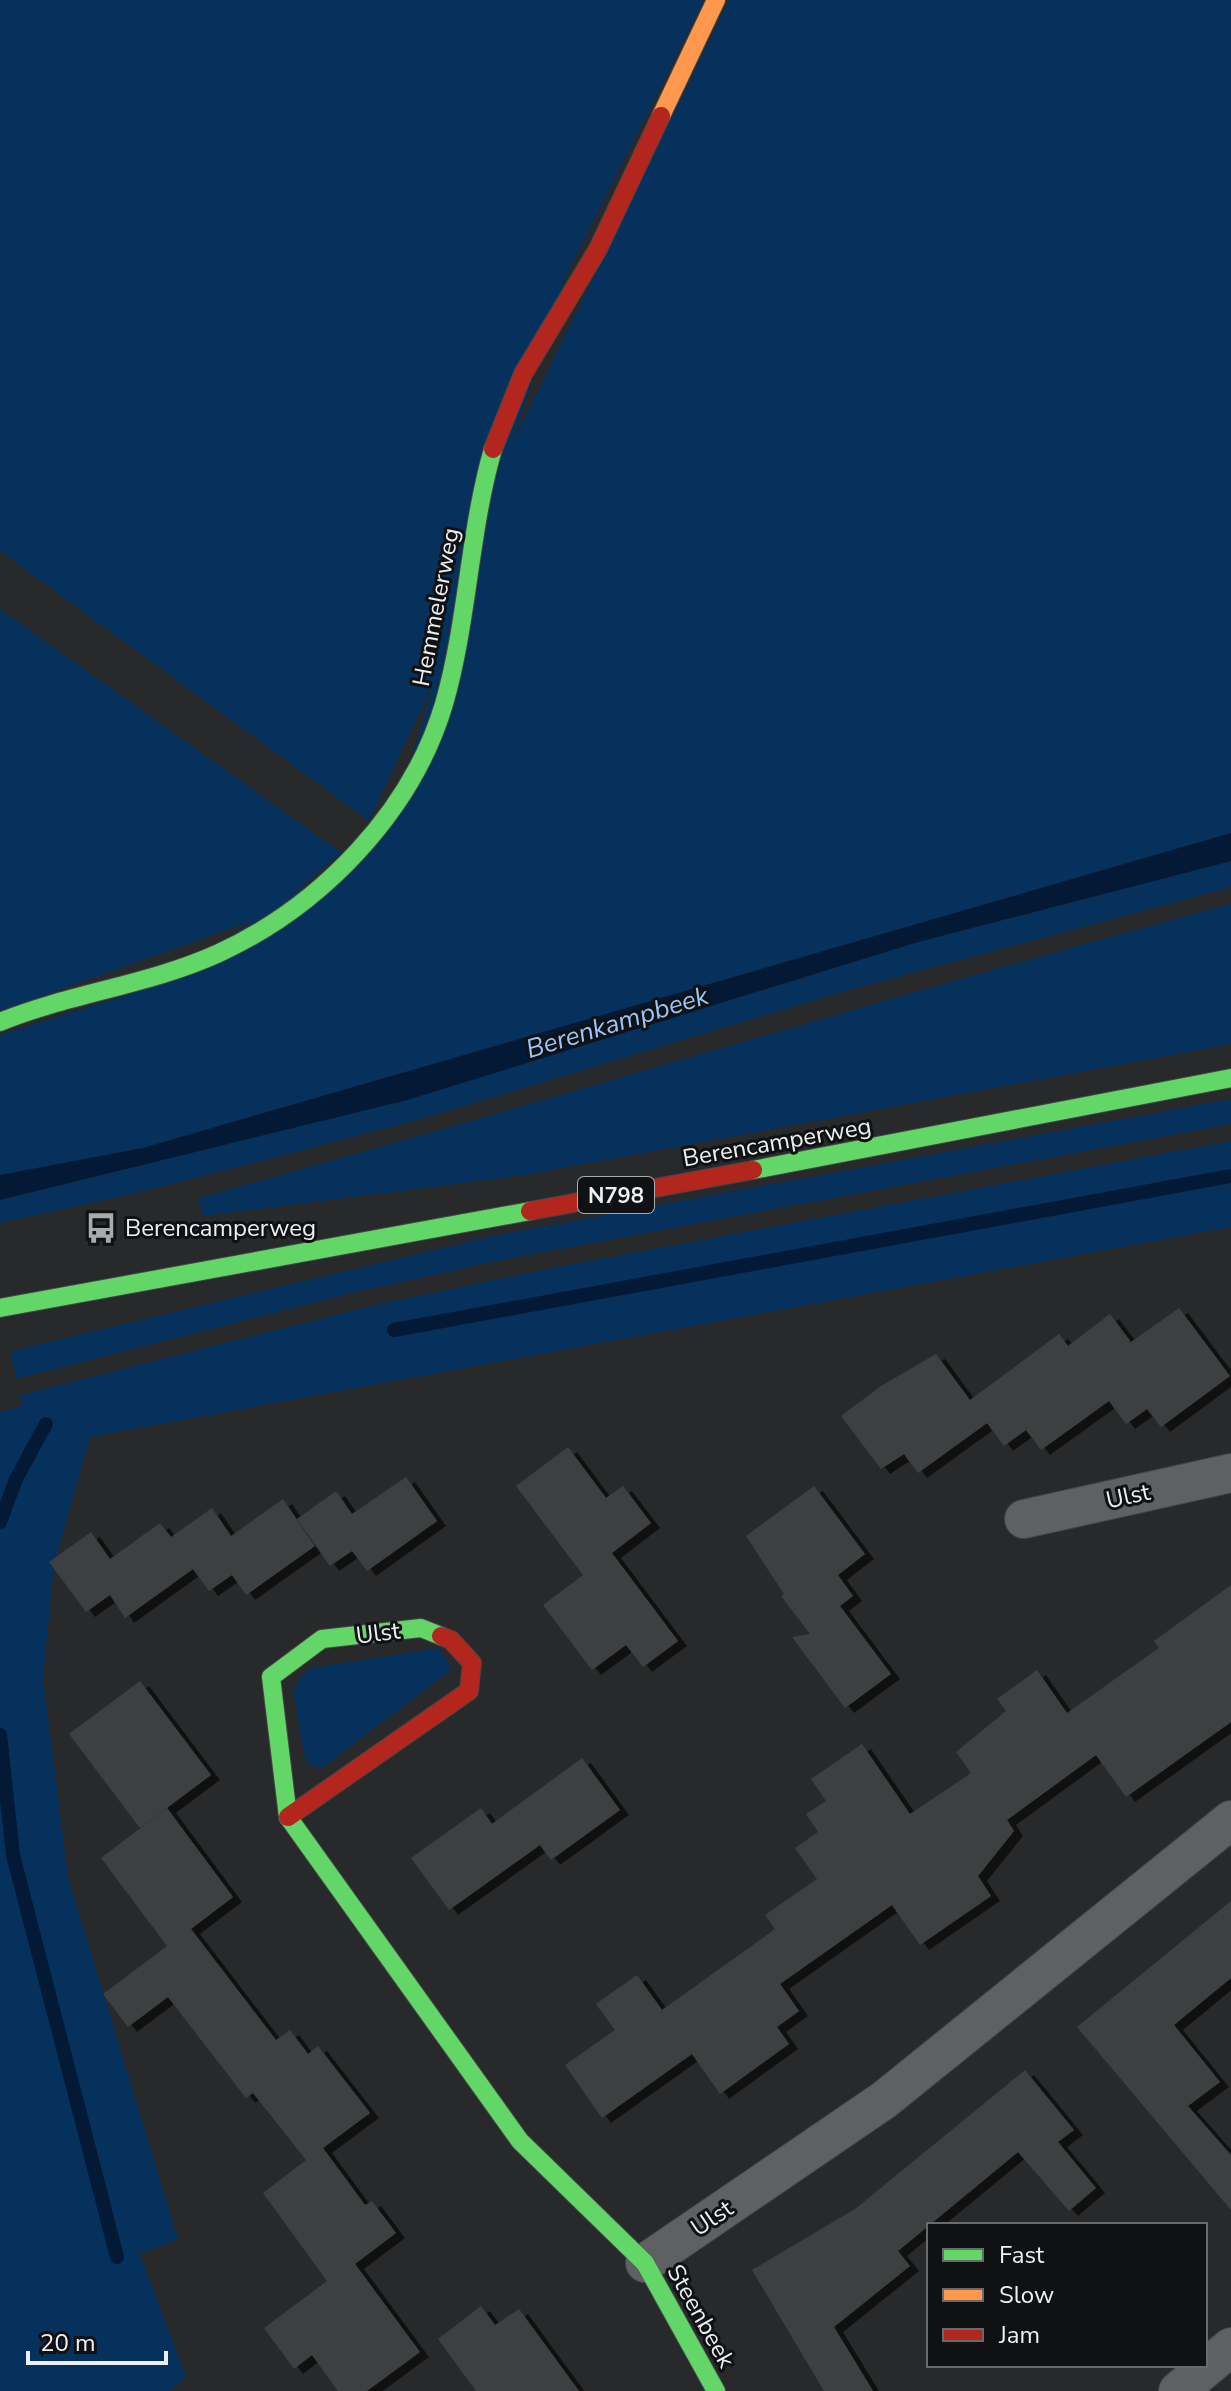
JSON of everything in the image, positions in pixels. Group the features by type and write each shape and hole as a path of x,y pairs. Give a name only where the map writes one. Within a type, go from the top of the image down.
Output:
{"street":[{"name":"Hemmelerweg","path":"0,1022 65,999 183,967 263,927 328,880 407,789 426,750 451,678 487,468 504,416 534,353 598,249 716,0"},
{"name":"Berencamperweg","path":"0,1308 934,1137 1231,1078"},
{"name":"Ulst","path":"1024,1519 1231,1473"},
{"name":"Ulst","path":"288,1817 469,1691 472,1663 451,1640 421,1628 322,1639 271,1677 288,1817 520,2141 645,2263 884,2100 1231,1820"},
{"name":"Steenbeek","path":"645,2263 716,2391"},
{"path":"1207,2367 1231,2347"},
{"path":"1178,2391 1207,2367"}],"shaded area":[{"path":"0,0 704,0 564,280 443,663 369,821 0,551"},
{"path":"729,0 1231,0 1231,833 143,1148 0,1175 0,1035 158,985 391,828 492,485"},
{"path":"0,609 342,853 263,917 0,1011"},
{"path":"1231,861 1231,887 842,992 418,1120 145,1191 0,1223 0,1200 407,1100 918,942"},
{"path":"1231,904 1231,1044 525,1175 203,1216 198,1198"},
{"path":"1231,1099 1231,1124 506,1259 356,1292 16,1379 11,1351 497,1235"},
{"path":"1231,1141 1231,1227 90,1437 54,1564 43,1679 68,1877 178,2239 140,2254 186,2377 169,2391 0,2391 0,1412 22,1406 20,1395 384,1303 542,1270"},
{"path":"439,1648 452,1669 322,1768 311,1765 305,1759 293,1690 302,1675 311,1668"}],"water":[{"name":"Berenkampbeek","path":"1231,833 1231,861 918,942 407,1100 0,1200 0,1175 143,1148"}],"building":[{"path":"1179,1308 1230,1376 1161,1427 1147,1409 1126,1424 1109,1401 1041,1450 1026,1430 1004,1446 987,1423 918,1473 904,1454 881,1469 841,1416 881,1386 936,1354 970,1400 1059,1334 1068,1346 1110,1314 1131,1342"},
{"path":"568,1447 606,1498 623,1486 651,1523 612,1553 678,1641 643,1667 626,1645 592,1670 543,1605 583,1575 516,1486"},
{"path":"406,1477 437,1521 367,1571 352,1551 330,1566 297,1519 336,1491 352,1514"},
{"path":"814,1486 865,1554 838,1575 853,1596 840,1606 891,1674 845,1708 792,1637 810,1634 781,1596 784,1594 746,1536"},
{"path":"283,1499 315,1546 246,1595 232,1575 209,1591 193,1569 125,1618 110,1595 86,1612 49,1562 91,1532 110,1559 160,1523 171,1537 212,1508 231,1536"},
{"path":"1231,1585 1231,1722 1126,1797 1096,1755 1007,1820 1014,1831 978,1876 991,1896 920,1945 892,1905 780,1984 799,2011 777,2027 789,2044 720,2094 692,2054 602,2118 565,2065 615,2030 596,2004 637,1975 662,2010 775,1929 765,1915 817,1879 795,1848 818,1832 806,1814 826,1801 811,1779 862,1744 910,1814 971,1773 956,1752 1006,1711 997,1699 1037,1670 1067,1713 1159,1648 1154,1641"},
{"path":"140,1681 211,1775 140,1828 69,1734"},
{"path":"582,1758 620,1810 551,1860 540,1845 449,1910 411,1858 481,1808 492,1824"},
{"path":"167,1808 233,1897 191,1929 276,2040 290,2030 308,2054 318,2046 370,2113 323,2148 365,2205 372,2201 396,2233 355,2264 420,2352 367,2391 338,2391 312,2355 294,2369 264,2328 327,2281 263,2193 306,2160 253,2093 246,2098 168,1997 128,2027 103,1994 167,1946 101,1858"},
{"path":"1231,1901 1231,1978 1174,2025 1220,2082 1188,2106 1231,2155 1231,2210 1077,2027"},
{"path":"1025,2070 1074,2130 1058,2142 1096,2188 1069,2211 1018,2152 932,2223 927,2223 927,2227 898,2251 910,2266 834,2327 873,2391 824,2391 752,2270 855,2209"},
{"path":"481,2306 495,2325 519,2309 579,2391 476,2391 438,2339"}],"waterway":[{"path":"394,1330 1231,1176"},
{"path":"0,1522 16,1479 46,1424"},
{"path":"0,1735 13,1855 117,2257"}],"traffic: fast":[{"path":"0,1022 54,1003 165,973 219,953 293,909 327,882 358,851 386,818 410,782 444,704 493,449"},
{"path":"753,1170 1231,1078"},
{"path":"0,1308 530,1211"},
{"path":"441,1636 421,1628 322,1639 271,1677 288,1817 520,2141 645,2263 716,2391"}],"traffic: slow":[{"path":"661,116 716,0"}],"traffic: jam":[{"path":"493,449 523,374 598,249 661,116"},
{"path":"530,1211 753,1170"},
{"path":"288,1817 469,1691 472,1663 451,1640 441,1636"}],"place":[{"name":"Berencamperweg","path":"101,1228"}]}
